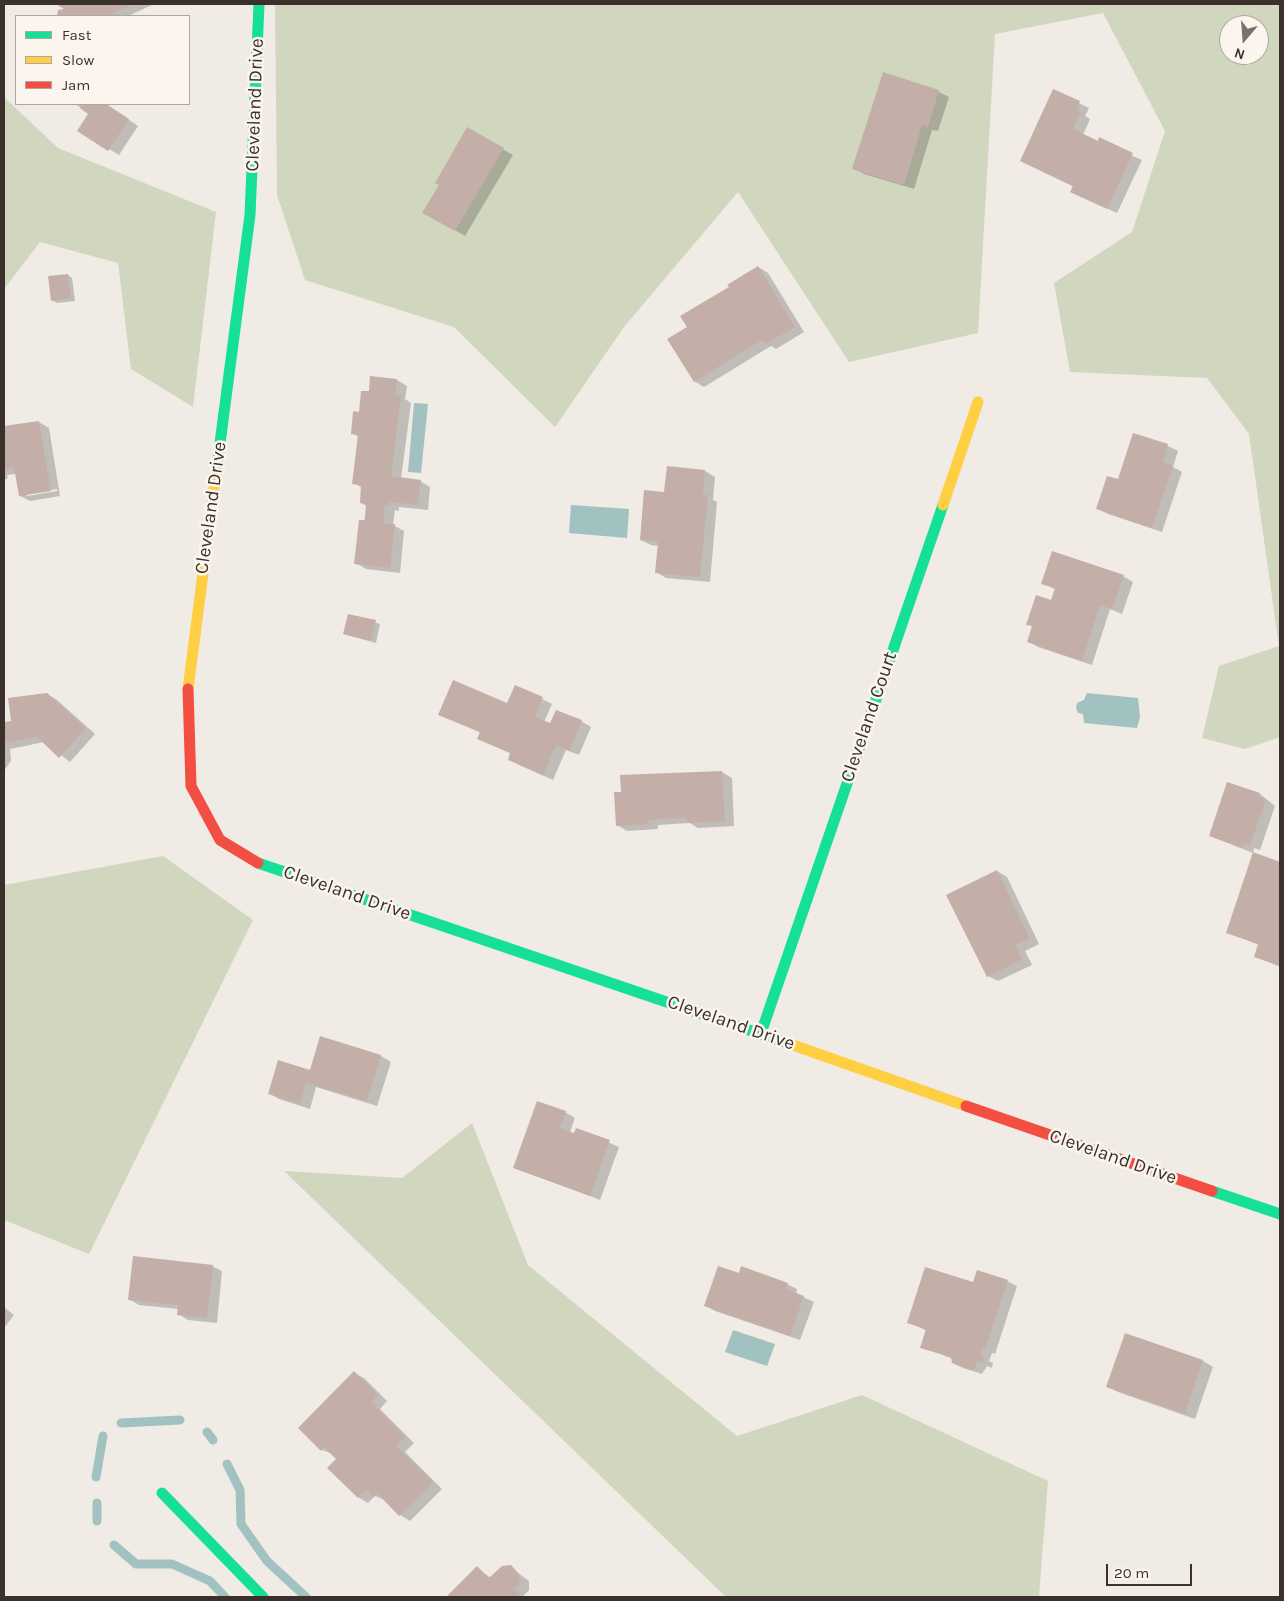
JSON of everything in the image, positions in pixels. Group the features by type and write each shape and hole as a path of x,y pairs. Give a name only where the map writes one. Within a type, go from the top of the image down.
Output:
{"street":[{"name":"Cleveland Drive","path":"259,4 250,215 187,694 191,786 220,840 254,862 761,1033 951,1101 1280,1214"},
{"name":"Cleveland Court","path":"761,1033 978,402"},
{"path":"162,1493 263,1597"}],"green space":[{"path":"275,4 1280,4 1280,737 1245,749 1202,738 1219,666 1279,646 1249,434 1207,378 1070,372 1054,283 1132,232 1165,131 1103,13 995,34 978,333 849,362 738,192 624,327 555,427 454,327 305,280 277,195"},
{"path":"4,97 58,148 216,212 193,407 131,369 118,263 40,242 4,289"},
{"path":"163,856 253,920 89,1254 4,1220 4,885"},
{"path":"472,1123 528,1265 737,1436 862,1395 1048,1481 1039,1596 726,1597 284,1171 402,1178"}],"water":[{"path":"414,403 428,404 421,473 408,472"},
{"path":"571,505 629,509 627,538 569,533"},
{"path":"1087,693 1138,698 1140,717 1137,728 1084,723 1083,714 1078,713 1076,708 1077,703 1084,700"},
{"path":"733,1330 775,1344 767,1366 725,1352"}],"building":[{"path":"56,4 134,4 113,13 117,15 57,15 58,10 64,9"},
{"path":"883,72 939,90 928,127 922,125 904,185 852,169"},
{"path":"1053,89 1080,101 1076,110 1081,112 1073,129 1098,141 1099,137 1133,153 1107,209 1070,192 1073,186 1020,161"},
{"path":"81,105 108,105 129,119 108,151 77,131 88,114 80,108"},
{"path":"467,127 504,148 455,231 422,213 439,185 435,183"},
{"path":"758,266 795,327 765,344 762,340 694,382 667,339 687,327 680,316 729,287 727,285"},
{"path":"68,274 71,298 51,301 48,276"},
{"path":"370,376 397,379 395,395 401,396 391,476 421,480 418,505 390,502 389,506 385,505 384,523 395,524 390,568 354,564 359,520 365,520 366,504 360,503 361,485 352,484 358,435 351,434 353,411 359,412 361,391 369,391"},
{"path":"39,421 51,491 19,496 14,467 4,469 4,426"},
{"path":"1133,433 1168,444 1163,462 1173,466 1152,528 1096,509 1107,476 1118,479"},
{"path":"667,466 705,470 703,495 708,495 700,577 655,573 658,542 640,540 644,490 664,492"},
{"path":"1052,551 1124,575 1112,609 1100,605 1082,661 1027,642 1032,626 1026,625 1036,595 1051,600 1055,588 1041,584"},
{"path":"348,614 376,620 371,641 343,634"},
{"path":"453,680 507,703 515,685 543,697 535,717 550,723 556,710 582,720 569,751 556,745 543,775 508,760 510,753 477,739 480,732 438,715"},
{"path":"47,693 86,728 59,758 37,737 4,743 4,722 11,721 8,698"},
{"path":"722,771 725,821 687,823 686,818 648,820 649,824 616,826 614,792 621,792 620,775"},
{"path":"1227,782 1260,793 1259,797 1266,799 1250,845 1244,843 1243,848 1209,836"},
{"path":"1253,852 1280,862 1280,966 1254,957 1258,944 1226,933"},
{"path":"997,870 1030,939 1015,945 1022,959 987,977 946,895"},
{"path":"320,1036 381,1055 367,1101 306,1083 300,1104 268,1094 278,1060 310,1070"},
{"path":"537,1101 566,1111 560,1128 574,1133 576,1128 610,1140 590,1196 513,1168"},
{"path":"133,1256 213,1265 207,1318 177,1315 178,1305 128,1300"},
{"path":"718,1266 739,1273 741,1266 788,1283 786,1289 804,1296 790,1336 704,1306"},
{"path":"925,1267 973,1282 977,1270 1008,1280 985,1349 982,1348 980,1355 984,1356 982,1363 977,1361 975,1368 971,1370 952,1363 951,1357 920,1348 926,1329 907,1323"},
{"path":"1125,1333 1203,1360 1185,1414 1106,1387"},
{"path":"354,1371 378,1395 371,1402 405,1437 396,1446 433,1482 399,1516 377,1493 374,1497 366,1490 358,1498 327,1468 336,1459 324,1447 321,1451 298,1428"},
{"path":"511,1565 519,1574 520,1584 514,1589 522,1597 446,1597 477,1566 489,1578 502,1566"}],"waterway":[{"path":"121,1423 180,1420"},
{"path":"207,1432 213,1440"},
{"path":"96,1477 103,1436"},
{"path":"227,1464 240,1490 241,1524 267,1561 306,1597"},
{"path":"97,1503 97,1521"},
{"path":"114,1545 136,1564 172,1564 210,1581 225,1597"}],"traffic: fast":[{"path":"215,481 250,215 259,4"},
{"path":"761,1033 943,505"},
{"path":"258,863 790,1044"},
{"path":"1212,1191 1280,1214"},
{"path":"162,1493 263,1597"}],"traffic: slow":[{"path":"943,505 978,402"},
{"path":"188,689 215,481"},
{"path":"790,1044 966,1106"}],"traffic: jam":[{"path":"188,689 191,786 220,840 258,863"},
{"path":"966,1106 1212,1191"}]}
